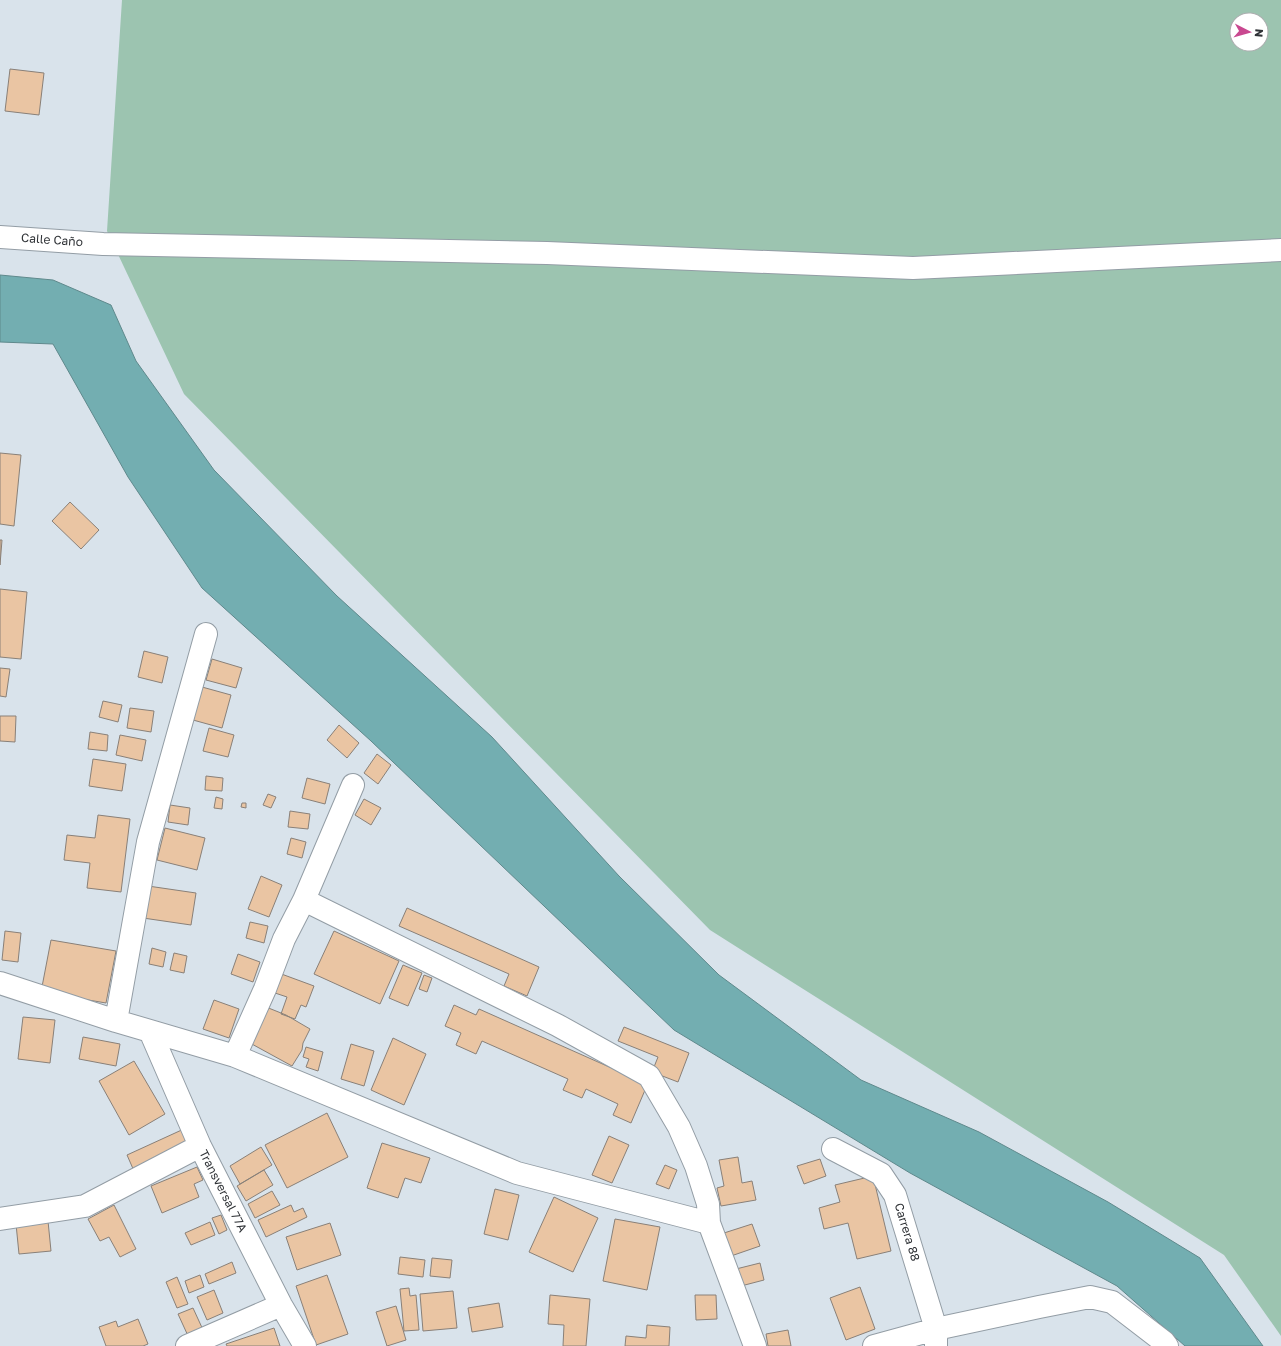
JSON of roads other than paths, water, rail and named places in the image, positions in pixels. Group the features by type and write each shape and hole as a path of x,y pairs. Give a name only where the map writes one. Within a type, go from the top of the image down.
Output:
{"street":[{"name":"Calle Caño","path":"0,236 103,244 547,253 913,268 1281,250"},
{"path":"116,1021 148,842 206,634"},
{"path":"235,1056 284,939 304,900 353,786"},
{"path":"304,900 557,1025 649,1076 679,1127 696,1166 708,1204 709,1223 755,1346"},
{"path":"0,983 116,1021 235,1056 517,1174 709,1223"},
{"name":"Transversal 77A","path":"150,1031 200,1146 281,1305 305,1346"},
{"path":"0,1219 85,1206 200,1146"},
{"name":"Carrera 88","path":"833,1149 881,1174 896,1195 936,1338"},
{"path":"874,1346 936,1338 1039,1307 1090,1297 1112,1302 1164,1342 1167,1346"},
{"path":"187,1346 281,1305"}],"water":[{"path":"0,275 53,280 111,305 136,361 214,470 337,596 492,737 619,876 719,975 861,1080 979,1132 1108,1202 1200,1258 1263,1346 1185,1346 1117,1286 910,1173 674,1030 371,741 202,588 128,477 53,344 0,342"}]}
